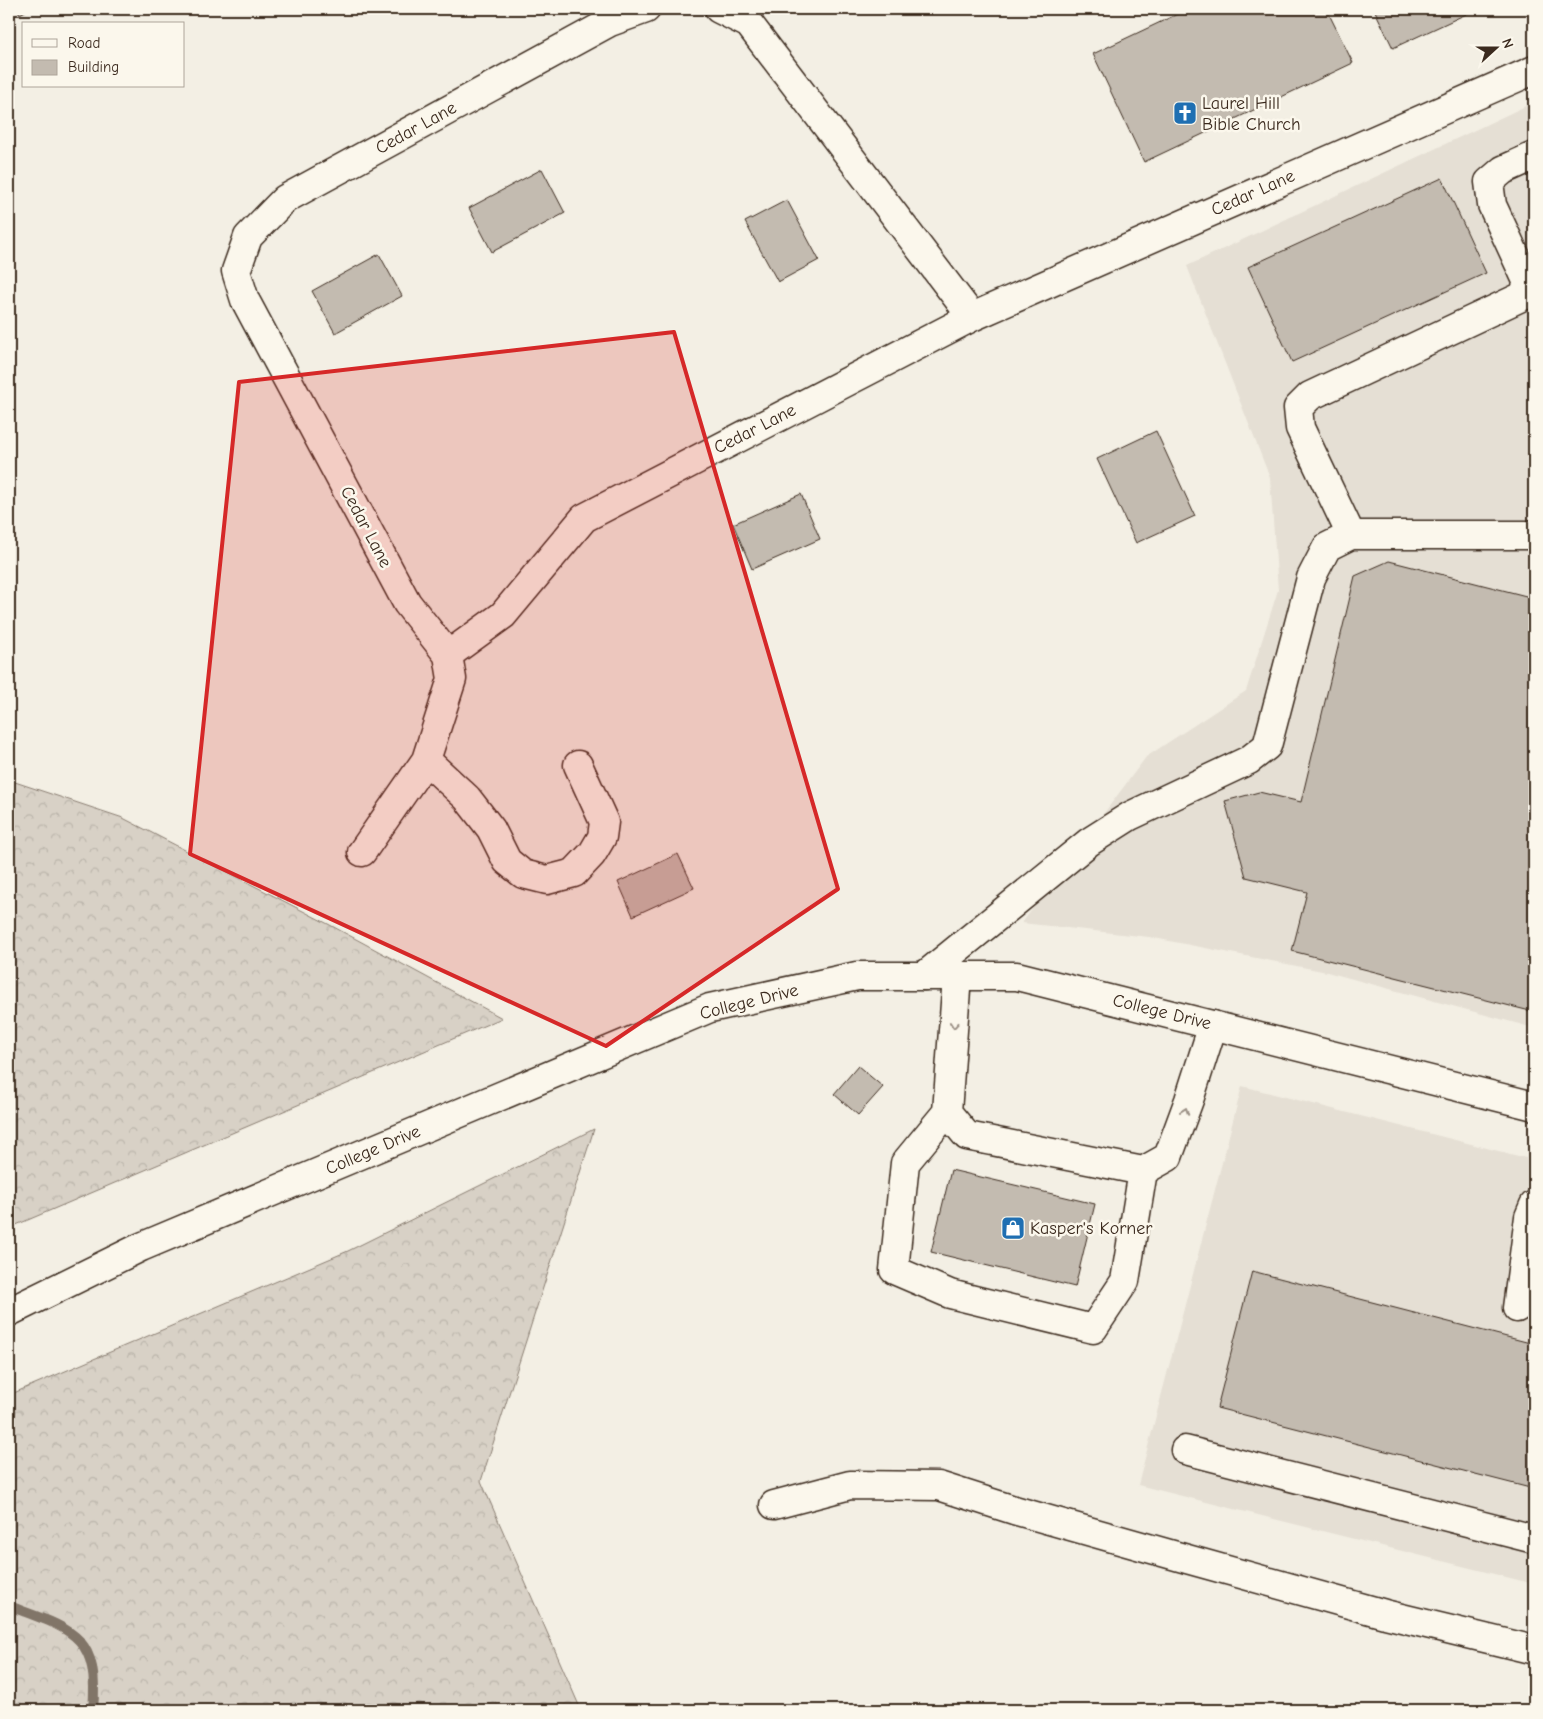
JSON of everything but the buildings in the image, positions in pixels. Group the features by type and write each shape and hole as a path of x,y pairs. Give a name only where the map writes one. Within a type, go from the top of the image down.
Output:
{"street":[{"name":"Cedar Lane","path":"646,9 610,22 286,199 248,237 236,271 245,300 407,603 448,655 503,615 584,518 972,317 1534,70"},
{"path":"719,9 749,24 972,317"},
{"path":"1351,535 1300,428 1298,408 1310,396 1523,296 1528,283 1492,205 1489,182 1503,170 1534,156"},
{"path":"924,976 1089,842 1130,816 1249,760 1267,746 1311,578 1327,547 1351,535 1534,536"},
{"path":"362,852 426,760 452,679 448,655"},
{"path":"426,760 467,798 491,829 507,861 523,874 547,880 574,873 592,854 602,837 604,822 578,764"},
{"name":"College Drive","path":"9,1312 141,1248 710,1008 857,976 1017,976 1534,1106"},
{"path":"957,976 947,1112 905,1163 894,1270 950,1294 1093,1329 1125,1281 1143,1171"},
{"path":"947,1112 967,1136 1143,1171 1168,1157 1213,1025"},
{"path":"1517,1308 1529,1216 1534,1204"},
{"path":"1185,1450 1534,1538"},
{"path":"774,1505 850,1485 939,1486 1014,1510 1385,1614 1534,1650"}],"highlighted area":[{"path":"674,332 838,889 606,1046 190,854 239,382"}],"shaded area":[{"path":"1534,102 1534,1028 1327,972 1149,937 1022,923 1146,757 1246,691 1278,590 1270,478 1187,266"},
{"path":"1242,1086 1534,1160 1534,1584 1138,1485"}],"green space":[{"path":"9,780 123,818 330,925 502,1018 9,1228"},
{"path":"594,1129 481,1481 581,1710 9,1710 9,1395 348,1251"}],"waterway":[{"path":"9,1606 49,1621 77,1638 86,1650 92,1665 94,1685 93,1710"}],"place":[{"name":"Laurel Hill Bible Church","path":"1185,113"},
{"name":"Kasper's Korner","path":"1013,1228"}]}
